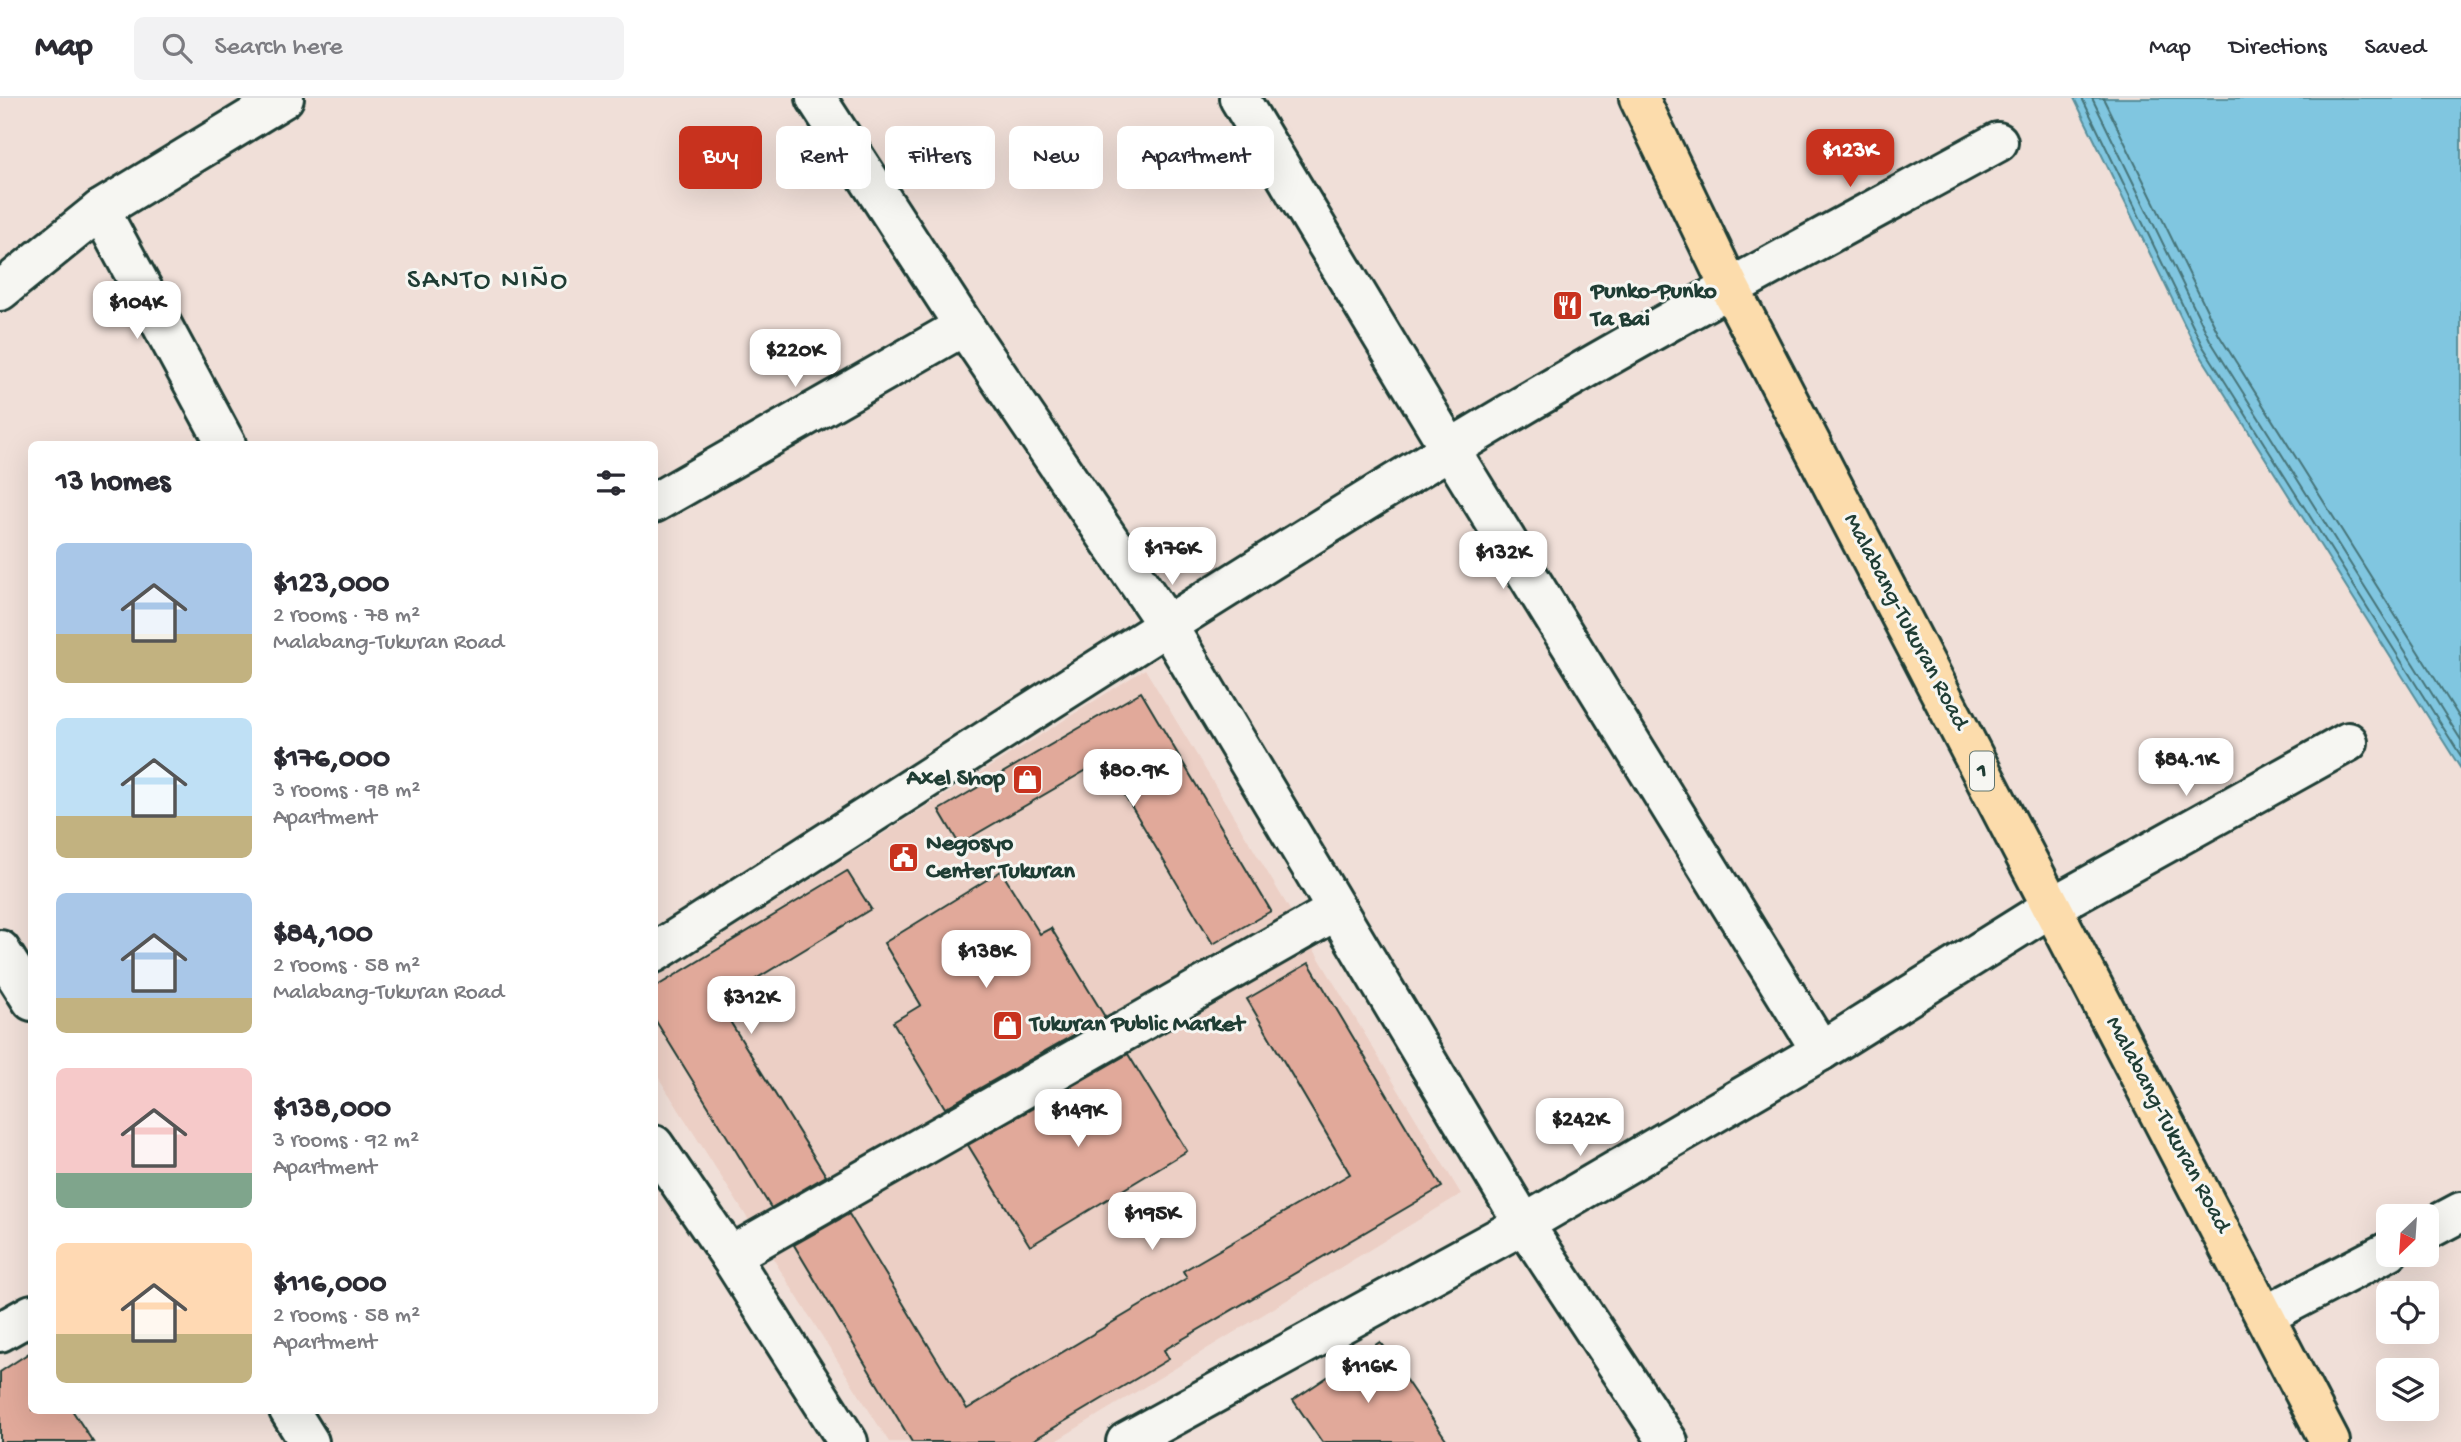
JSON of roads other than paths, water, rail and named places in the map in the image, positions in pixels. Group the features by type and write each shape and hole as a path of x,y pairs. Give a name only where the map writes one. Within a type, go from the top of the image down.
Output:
{"highway":[{"name":"Malabang-Tukuran Road","path":"1639,98 1730,288 2330,1442"}],"street":[{"path":"0,291 100,210 284,98"},
{"path":"816,98 964,326 1167,625 1524,1224 1668,1442"},
{"path":"1239,98 1450,449 1821,1051"},
{"path":"658,950 1167,625 1450,449 1730,288 1998,142"},
{"path":"100,210 224,441"},
{"path":"658,501 964,326"},
{"path":"1126,1442 1524,1224 1821,1051 2053,906 2348,742"},
{"path":"730,1256 1337,910"},
{"path":"0,950 28,995"},
{"path":"658,1151 730,1256 848,1442"},
{"path":"2440,1223 2461,1212"},
{"path":"2266,1315 2376,1258"},
{"path":"0,1332 28,1316"},
{"path":"292,1414 309,1442"}],"water":[{"path":"2074,98 2461,98 2461,769 2196,348"}],"place":[{"name":"Punko-Punko Ta Bai","path":"1568,306"},
{"name":"Axel Shop","path":"1028,779"},
{"name":"Negosyo Center Tukuran","path":"903,858"},
{"name":"Tukuran Public Market","path":"1007,1025"}],"district":[{"name":"SANTO NIÑO","path":"488,281"}]}
